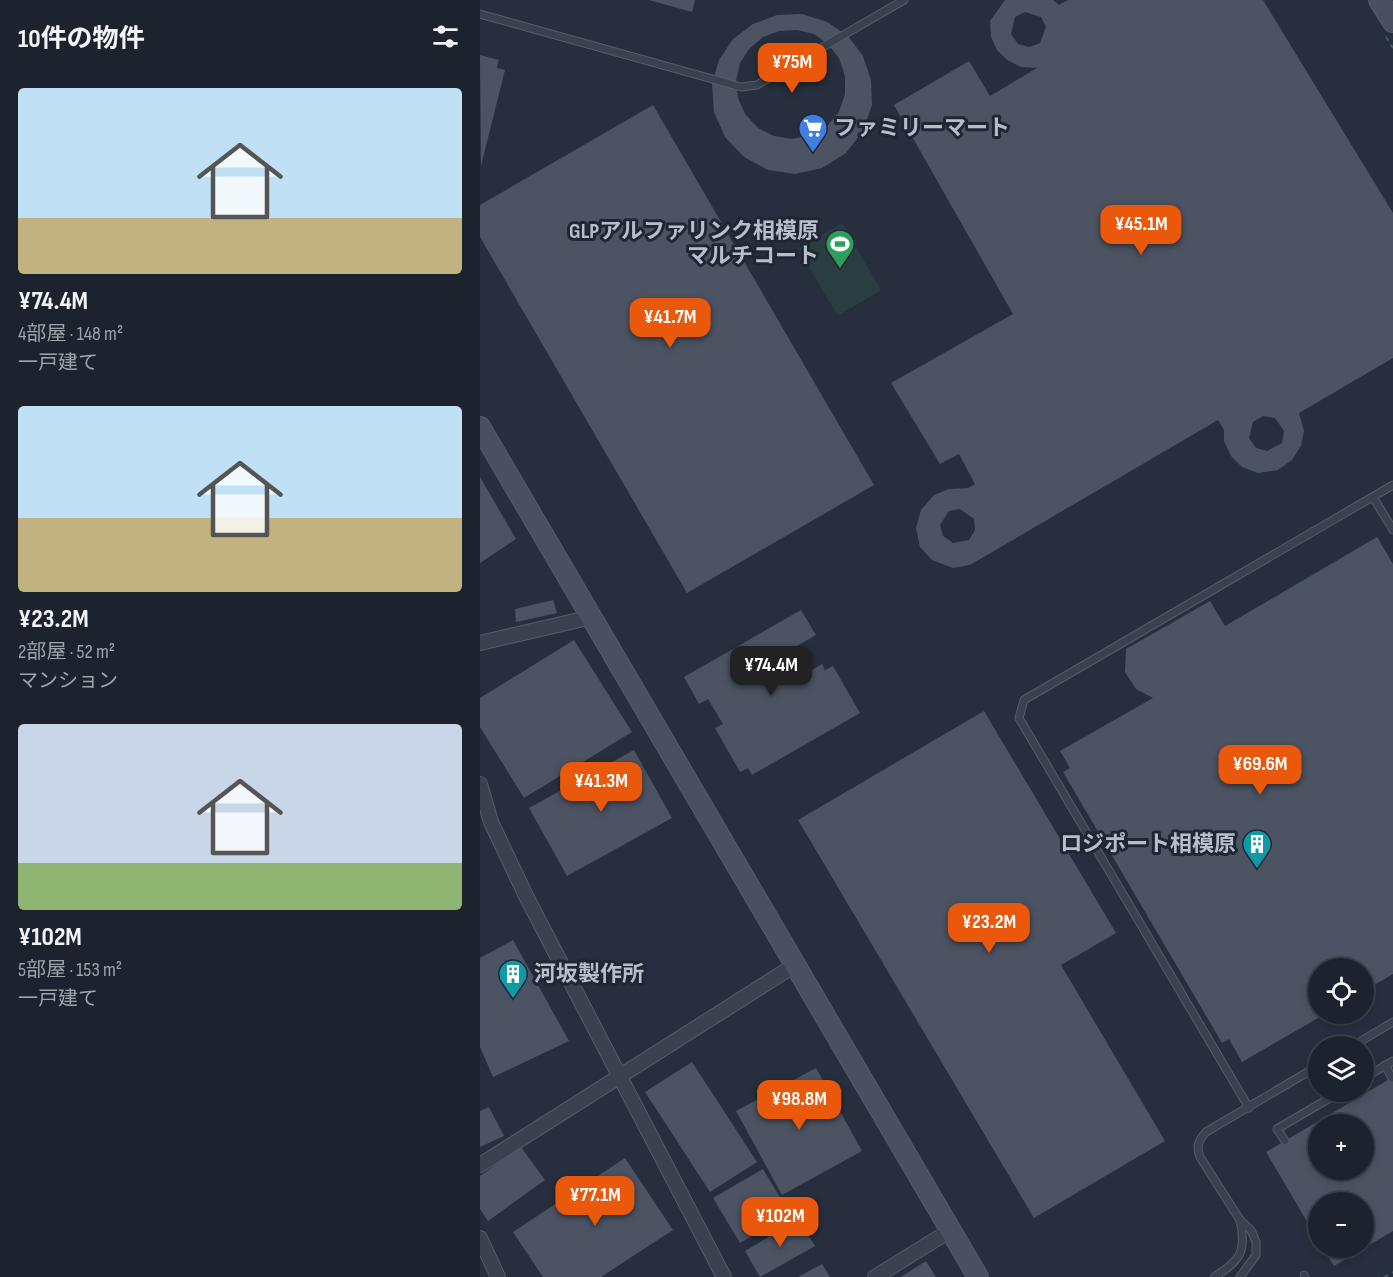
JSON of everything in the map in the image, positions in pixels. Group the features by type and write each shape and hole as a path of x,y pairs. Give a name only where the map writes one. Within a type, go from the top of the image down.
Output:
{"street":[{"path":"1379,0 1393,22"},
{"path":"480,427 978,1277"},
{"path":"480,643 592,617"},
{"path":"480,784 491,822 526,896 723,1277"},
{"path":"480,1165 795,965"},
{"path":"875,1277 951,1230"},
{"path":"480,1238 498,1277"}],"lane":[{"path":"480,14 741,87 757,85 904,0"},
{"path":"1249,1108 1019,718 1023,700 1393,485"},
{"path":"1373,497 1393,530"},
{"path":"1369,1036 1393,1022"},
{"path":"1374,1072 1393,1061"},
{"path":"1385,1065 1392,1078"},
{"path":"1240,1277 1256,1255 1256,1242 1251,1230 1240,1220 1197,1150 1199,1140 1206,1132 1308,1072"},
{"path":"1285,1141 1277,1129 1323,1102"},
{"path":"1214,1277 1232,1266 1241,1253 1243,1236 1240,1220"}],"path":[{"path":"1384,1277 1393,1272"}],"green space":[{"name":"GLPアルファリンク相模原 マルチコート","path":"842,223 881,290 838,316 798,249"}],"building":[{"path":"649,0 695,0 692,12"},
{"path":"1005,0 1053,0 1059,5 1068,0 1263,0 1393,213 1393,358 1299,413 1304,431 1301,446 1292,460 1278,470 1258,473 1242,467 1231,456 1224,441 1224,430 1218,420 970,565 953,568 932,560 920,547 916,528 921,510 934,495 949,489 968,488 975,484 959,454 940,464 891,383 1013,314 894,105 969,61 990,96 1037,68 1021,67 1007,60 997,50 991,37 990,21","holes":["1025,12 1041,17 1046,27 1040,43 1029,47 1018,44 1011,34 1015,17","1263,416 1275,418 1284,431 1282,443 1267,451 1256,448 1249,438 1253,422","960,509 974,519 975,530 969,540 953,543 943,536 940,525 949,511"]},
{"path":"802,14 827,22 848,36 863,56 871,80 872,105 863,131 846,153 822,168 795,174 768,170 744,157 725,137 714,112 712,84 719,60 733,39 753,24 777,15","holes":["797,30 814,34 828,44 839,58 845,76 845,94 839,112 827,126 811,135 792,139 774,136 758,128 745,114 738,98 736,81 740,63 749,49 763,37 779,31"]},
{"path":"480,55 499,60 497,68 505,70 481,166"},
{"path":"653,105 874,485 687,593 480,237 480,205"},
{"path":"480,477 516,539 480,563"},
{"name":"ロジポート相模原","path":"1377,537 1393,564 1393,974 1374,985 1374,958 1308,958 1308,1024 1242,1062 1229,1039 1222,1043 1063,772 1070,768 1060,751 1153,698 1136,689 1125,672 1126,649 1210,601 1225,626"},
{"path":"553,600 557,613 516,622 515,609"},
{"path":"801,610 816,635 783,654 797,679 822,664 825,670 833,666 860,713 752,775 748,768 740,772 715,728 723,724 708,699 699,704 684,677"},
{"path":"574,640 632,732 524,798 480,727 480,698"},
{"path":"984,711 1116,933 1061,965 1165,1141 1034,1218 798,820"},
{"path":"634,750 672,818 567,876 529,808"},
{"name":"河坂製作所","path":"513,940 569,1041 493,1077 480,1047 480,958"},
{"path":"692,1062 757,1162 710,1192 645,1092"},
{"path":"816,1068 862,1151 782,1195 736,1111"},
{"path":"1393,1077 1393,1231 1374,1242 1374,1192 1308,1192 1308,1223 1266,1152 1308,1127 1308,1180 1374,1180 1374,1114 1330,1114 1351,1102 1374,1102 1374,1088"},
{"path":"489,1107 504,1136 480,1147 480,1111"},
{"path":"521,1147 545,1180 488,1221 480,1209 480,1176"},
{"path":"625,1158 673,1230 601,1277 543,1277 513,1232"},
{"path":"763,1169 790,1214 740,1243 713,1198"},
{"path":"798,1219 815,1246 760,1277 745,1251"},
{"path":"1329,1258 1347,1258 1334,1266"},
{"path":"926,1261 936,1277 901,1277"},
{"path":"822,1264 830,1277 798,1277"}],"place":[{"name":"ファミリーマート","path":"813,154"},
{"name":"GLPアルファリンク相模原 マルチコート","path":"840,270"},
{"name":"ロジポート相模原","path":"1257,870"},
{"name":"河坂製作所","path":"513,1000"}]}
